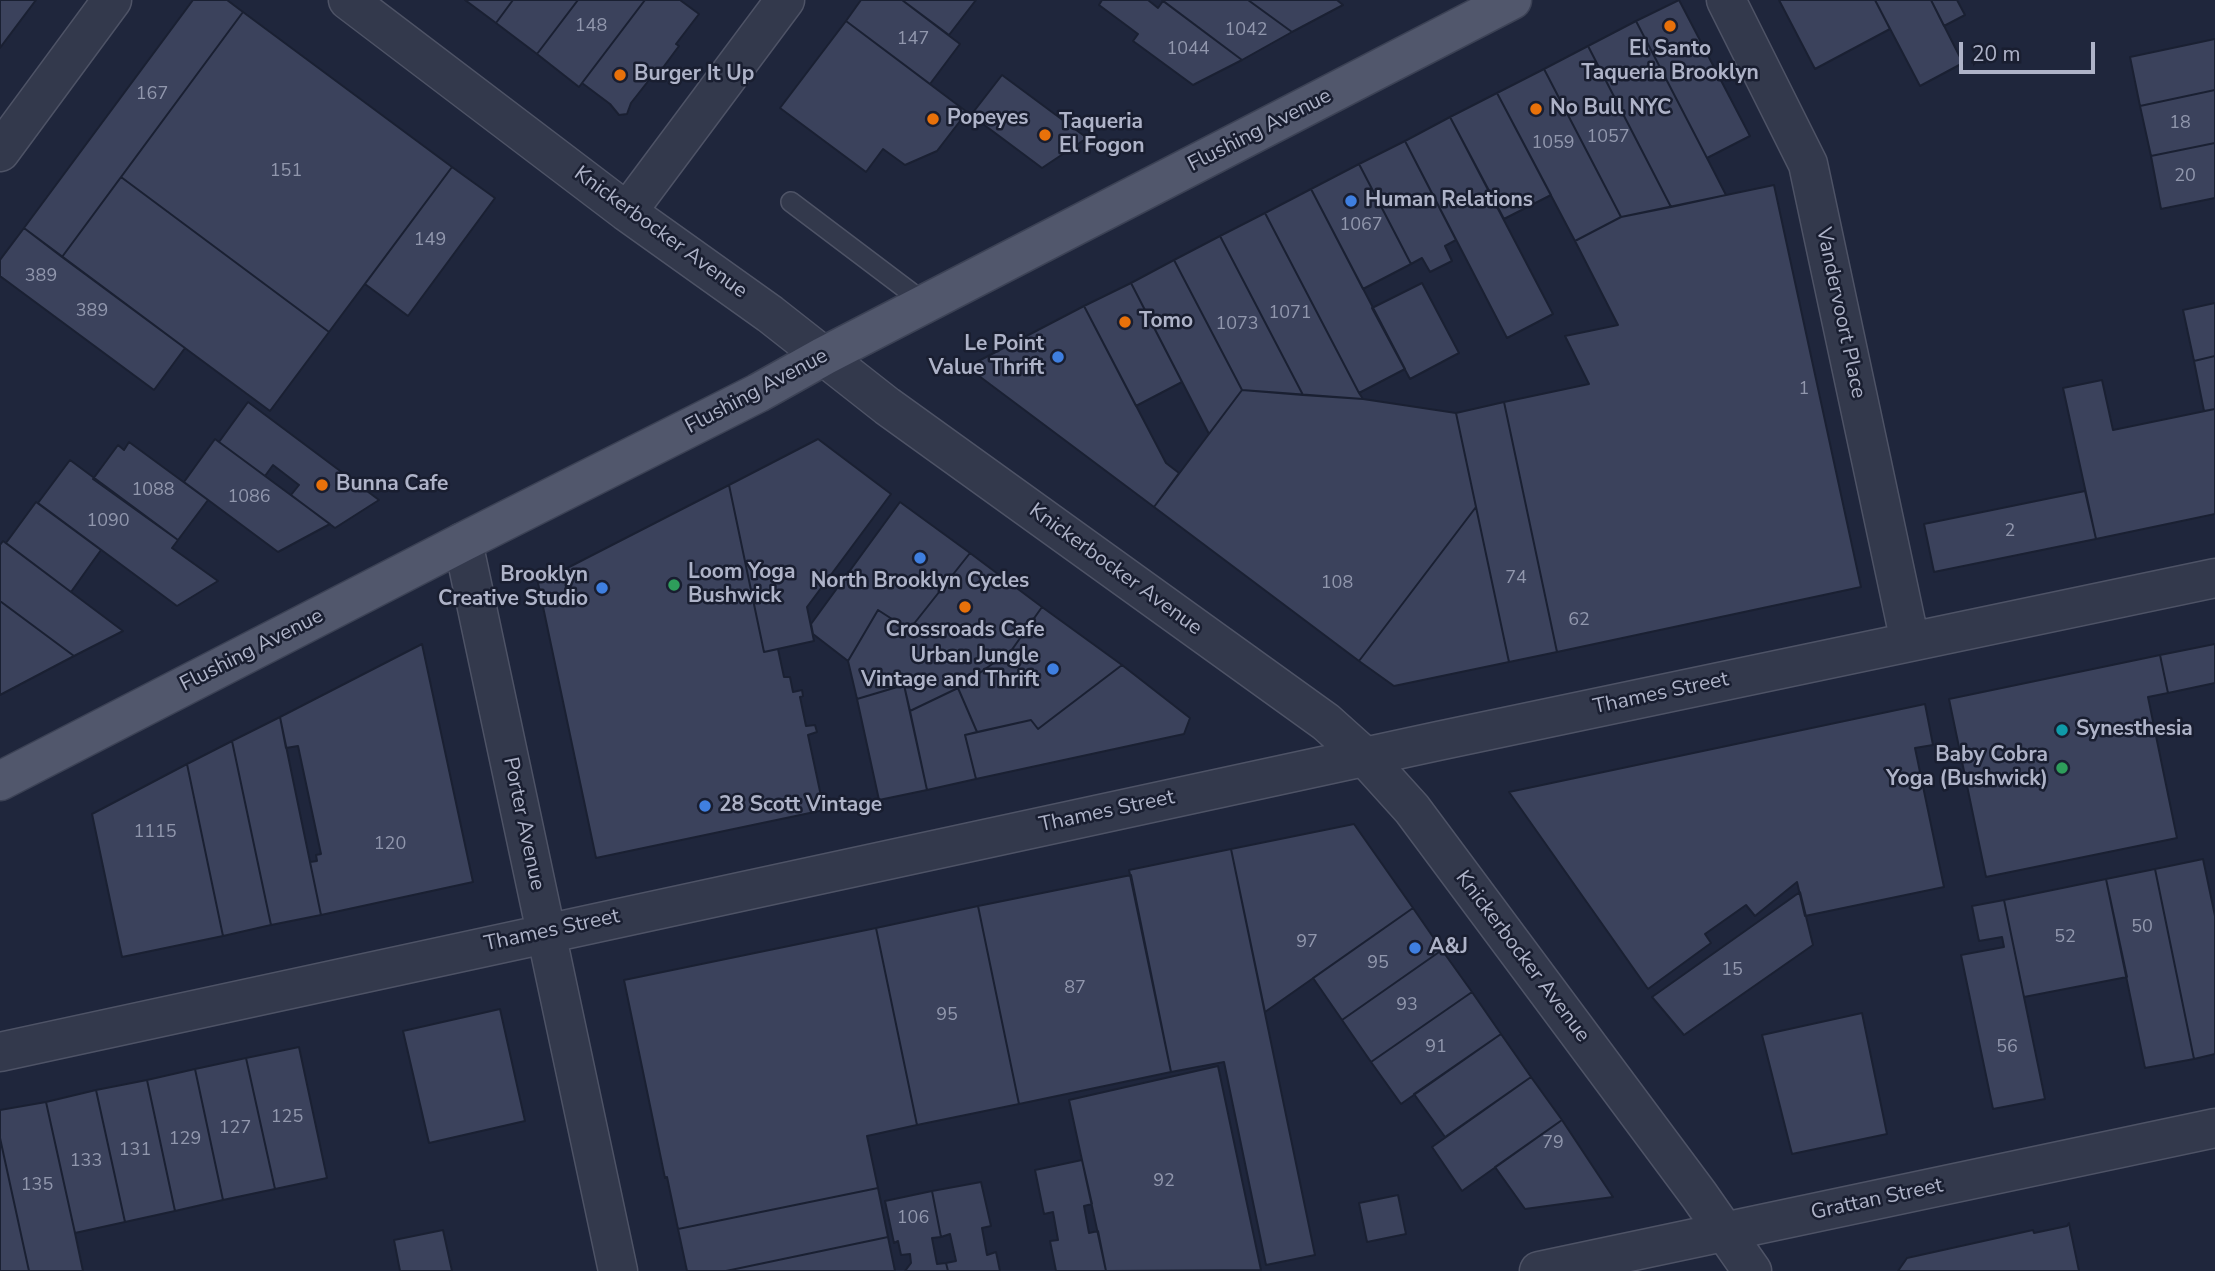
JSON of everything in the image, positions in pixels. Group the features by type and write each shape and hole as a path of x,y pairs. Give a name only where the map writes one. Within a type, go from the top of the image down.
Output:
{"main road":[{"name":"Flushing Avenue","path":"0,781 758,393 824,356 1512,0"}],"street":[{"path":"0,152 112,0"},
{"name":"Knickerbocker Avenue","path":"348,0 627,212 770,314 887,406 1326,722 1365,757 1412,808 1752,1271"},
{"path":"627,212 785,0"},
{"name":"Vandervoort Place","path":"1726,0 1808,164 1910,642"},
{"name":"Porter Avenue","path":"463,542 618,1271"},
{"name":"Thames Street","path":"0,1052 546,932 2215,578"},
{"name":"Grattan Street","path":"1539,1271 2215,1128"}],"lane":[{"path":"791,202 926,304"}],"building":[{"path":"0,0 36,0 0,48"},
{"path":"193,0 227,0 243,12 62,257 24,228"},
{"path":"465,0 513,0 496,23"},
{"path":"513,0 578,0 537,54 496,23"},
{"path":"578,0 645,0 579,87 537,54"},
{"path":"645,0 680,0 699,14 656,77 653,75 631,103 627,114 619,115 610,104 582,83"},
{"path":"861,0 902,0 960,44 930,84 846,21"},
{"path":"902,0 976,0 949,35"},
{"path":"1102,0 1148,0 1158,8 1163,1 1242,60 1193,85 1133,41 1138,34 1099,5"},
{"path":"1162,0 1248,0 1292,32 1242,60"},
{"path":"1248,0 1337,0 1343,5 1292,32"},
{"path":"1679,0 1750,136 1707,158 1636,21"},
{"path":"1779,0 1875,0 1890,29 1815,69"},
{"path":"1875,0 1931,0 1963,63 1920,86"},
{"path":"1931,0 1957,0 1965,15 1944,26"},
{"path":"243,12 452,167 329,332 121,177"},
{"path":"846,21 967,112 937,151 905,165 883,149 866,172 780,108"},
{"path":"1636,21 1726,195 1671,207 1588,46"},
{"path":"2215,39 2215,90 2140,106 2130,57"},
{"path":"1588,46 1671,207 1621,217 1544,69"},
{"path":"1544,69 1621,217 1575,241 1497,93"},
{"path":"1002,75 1087,138 1042,168 971,115"},
{"path":"2215,90 2215,143 2151,156 2140,106"},
{"path":"1497,93 1551,195 1504,219 1450,117"},
{"path":"1450,117 1553,314 1507,338 1405,141"},
{"path":"1405,141 1456,240 1445,246 1452,261 1430,272 1422,258 1411,264 1359,164"},
{"path":"2215,143 2215,198 2161,209 2151,156"},
{"path":"1359,164 1411,264 1363,289 1311,189"},
{"path":"452,167 495,198 408,316 365,284"},
{"path":"121,177 329,332 270,411 62,257"},
{"path":"1774,185 1861,587 1557,652 1504,402 1589,384 1565,336 1618,325 1575,241 1621,217"},
{"path":"1311,189 1405,369 1359,393 1265,213"},
{"path":"1265,213 1363,399 1303,395 1220,236"},
{"path":"24,228 185,348 154,390 0,276 0,260"},
{"path":"1220,236 1303,395 1242,390 1174,260"},
{"path":"1174,260 1242,390 1209,434 1131,283"},
{"path":"1131,283 1182,382 1136,406 1084,306"},
{"path":"1422,283 1459,353 1410,379 1372,308"},
{"path":"2215,303 2215,356 2194,361 2183,310"},
{"path":"1084,306 1166,463 1179,473 1154,507 967,367"},
{"path":"2215,356 2215,409 2204,411 2194,361"},
{"path":"2102,380 2113,430 2215,409 2215,514 2096,539 2063,388"},
{"path":"1242,390 1363,399 1456,413 1476,507 1359,661 1154,507"},
{"path":"248,402 379,500 335,528 291,495 299,485 273,465 265,476 219,442"},
{"path":"1504,402 1557,652 1509,662 1456,413"},
{"path":"215,439 330,524 278,552 184,482"},
{"path":"818,439 891,494 807,607 814,641 764,652 729,485"},
{"path":"129,442 208,500 178,540 93,479 118,445 124,450"},
{"path":"70,460 178,540 172,548 218,581 177,606 38,503"},
{"path":"729,485 764,652 778,649 784,677 790,677 793,692 802,690 803,696 800,697 806,726 815,725 817,732 808,735 824,810 596,858 538,583"},
{"path":"2085,491 2096,539 1934,572 1924,524"},
{"path":"36,502 101,550 71,592 6,543"},
{"path":"900,502 970,553 909,630 878,610 848,661 813,634 811,624"},
{"path":"1476,507 1509,662 1394,686 1359,661"},
{"path":"3,541 123,631 74,656 0,601 0,545"},
{"path":"970,553 1042,607 1011,651 958,688 910,711 904,685 857,699 848,661 878,610 909,630"},
{"path":"0,601 74,656 0,695"},
{"path":"1042,607 1122,665 1038,729 1031,720 977,732 958,688 1011,651"},
{"path":"422,644 473,882 321,915 310,862 317,861 316,855 321,854 298,746 286,748 280,717"},
{"path":"2215,644 2215,683 2168,693 2160,655"},
{"path":"2160,655 2168,693 2148,697 2177,838 1986,877 1949,699"},
{"path":"1122,665 1190,718 1184,734 976,779 965,735 1031,720 1038,729"},
{"path":"904,685 927,790 879,800 857,699"},
{"path":"958,688 977,732 965,735 976,779 927,790 910,711"},
{"path":"1925,704 1933,745 1915,748 1944,887 1805,916 1797,882 1755,916 1746,905 1705,934 1711,943 1648,989 1509,792"},
{"path":"280,717 321,915 271,925 232,741"},
{"path":"232,741 271,925 223,936 187,764"},
{"path":"187,764 223,936 122,957 92,814"},
{"path":"1354,824 1413,908 1265,1012 1231,849"},
{"path":"1231,849 1315,1255 1266,1265 1224,1062 1171,1072 1129,870"},
{"path":"2203,859 2215,916 2215,1054 2194,1059 2155,869"},
{"path":"2155,869 2194,1059 2145,1068 2106,879"},
{"path":"1131,875 1171,1072 1019,1104 978,906"},
{"path":"2106,879 2127,977 2024,997 2004,900"},
{"path":"1800,892 1813,945 1684,1035 1652,997"},
{"path":"2004,900 2045,1099 1993,1109 1961,955 2004,947 2002,937 1979,941 1972,906"},
{"path":"978,906 1019,1104 917,1125 876,928"},
{"path":"1413,908 1442,950 1342,1020 1313,978"},
{"path":"876,928 917,1125 867,1136 878,1188 678,1229 624,980"},
{"path":"1442,950 1472,992 1371,1062 1342,1020"},
{"path":"1472,992 1501,1034 1401,1104 1371,1062"},
{"path":"500,1009 525,1121 429,1143 403,1031"},
{"path":"1862,1013 1887,1134 1792,1154 1762,1035"},
{"path":"1501,1034 1531,1077 1445,1137 1414,1094"},
{"path":"299,1047 327,1178 275,1189 246,1058"},
{"path":"246,1058 275,1189 223,1200 195,1069"},
{"path":"1218,1066 1261,1270 1106,1271 1069,1100"},
{"path":"195,1069 223,1200 175,1211 147,1080"},
{"path":"1531,1077 1562,1120 1462,1191 1432,1147"},
{"path":"147,1080 175,1211 125,1222 96,1090"},
{"path":"96,1090 125,1222 75,1233 46,1102"},
{"path":"46,1102 83,1271 29,1271 0,1138 0,1110"},
{"path":"1562,1120 1613,1197 1525,1209 1495,1167"},
{"path":"0,1138 29,1271 0,1271"},
{"path":"1082,1160 1092,1204 1084,1206 1089,1233 1098,1231 1106,1271 1056,1271 1050,1241 1058,1240 1053,1212 1044,1214 1035,1170"},
{"path":"981,1182 991,1226 982,1228 987,1255 996,1252 1000,1271 948,1271 946,1263 956,1261 950,1234 941,1237 932,1191"},
{"path":"878,1188 888,1237 726,1271 687,1271 678,1229"},
{"path":"932,1191 941,1237 932,1238 937,1264 946,1263 948,1271 905,1271 911,1263 910,1254 901,1255 898,1241 894,1243 885,1201"},
{"path":"1398,1195 1406,1234 1367,1242 1359,1203"},
{"path":"2069,1223 2079,1271 1898,1271 1907,1258 2033,1230 2034,1233 2067,1226"},
{"path":"443,1230 452,1271 400,1271 394,1240"},
{"path":"888,1237 895,1271 726,1271"}],"place":[{"name":"El Santo Taqueria Brooklyn","path":"1670,26"},
{"name":"Burger It Up","path":"620,75"},
{"name":"No Bull NYC","path":"1536,109"},
{"name":"Popeyes","path":"933,119"},
{"name":"Taqueria El Fogon","path":"1045,135"},
{"name":"Human Relations","path":"1351,201"},
{"name":"Tomo","path":"1125,322"},
{"name":"Le Point Value Thrift","path":"1058,357"},
{"name":"Bunna Cafe","path":"322,485"},
{"name":"North Brooklyn Cycles","path":"920,558"},
{"name":"Loom Yoga Bushwick","path":"674,585"},
{"name":"Brooklyn Creative Studio","path":"602,588"},
{"name":"Crossroads Cafe","path":"965,607"},
{"name":"Urban Jungle Vintage and Thrift","path":"1053,669"},
{"name":"Synesthesia","path":"2062,730"},
{"name":"Baby Cobra Yoga (Bushwick)","path":"2062,768"},
{"name":"28 Scott Vintage","path":"705,806"},
{"name":"A&J","path":"1415,948"}]}
